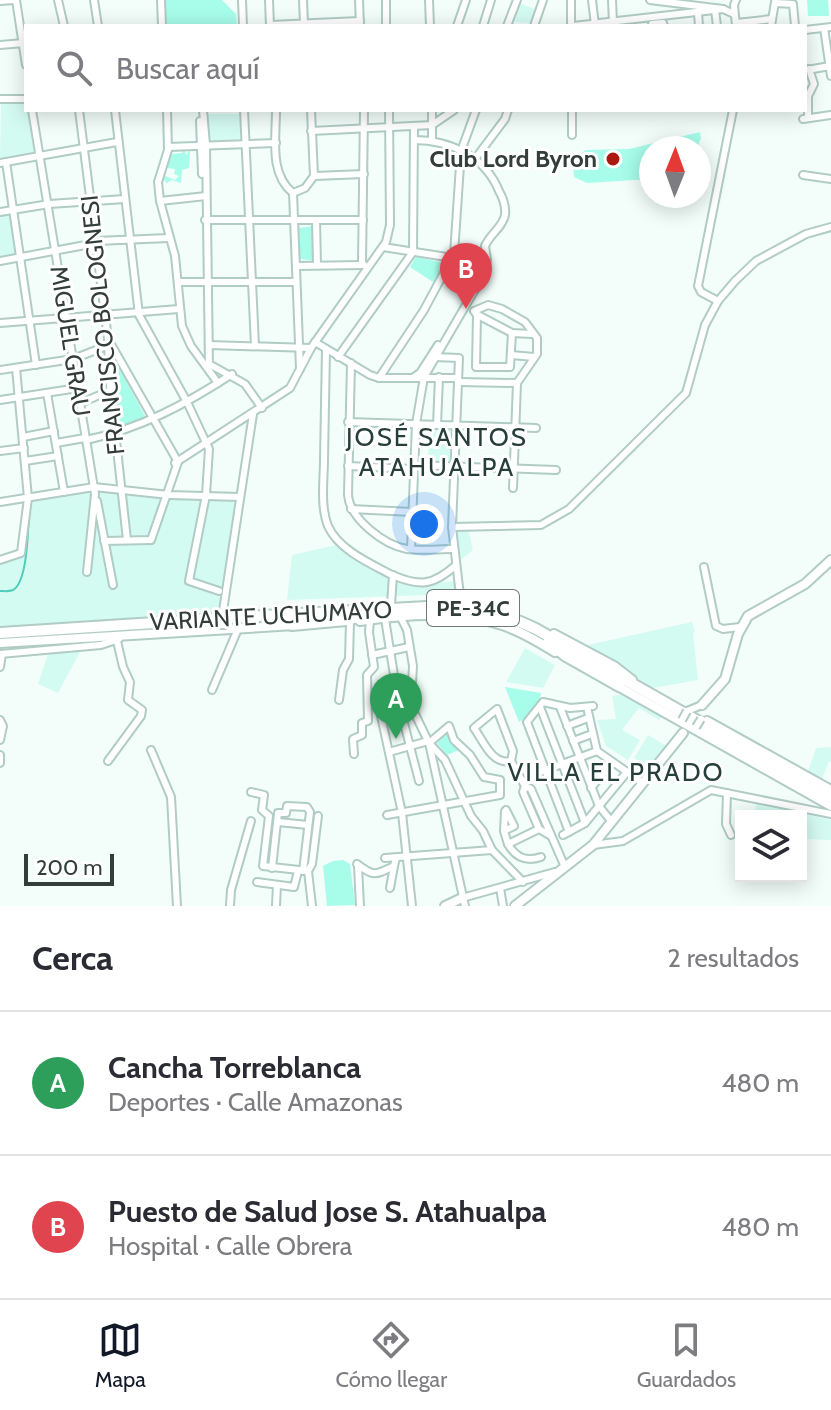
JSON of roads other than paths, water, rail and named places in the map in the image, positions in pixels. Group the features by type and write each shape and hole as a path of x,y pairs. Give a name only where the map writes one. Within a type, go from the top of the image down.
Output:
{"highway":[{"name":"VARIANTE UCHUMAYO","path":"0,636 467,607 513,619 562,644 831,801"},
{"name":"VARIANTE UCHUMAYO","path":"221,621 368,618 436,611 475,613 512,623 831,801"},
{"path":"292,625 368,618"},
{"path":"548,642 566,656 619,686"},
{"path":"562,644 631,679"}],"main road":[{"path":"702,705 725,679 740,627 752,613 805,584 831,560"},
{"name":"VARIANTE UCHUMAYO","path":"221,621 391,605 459,602 487,607 522,618 614,666 631,679 831,790"},
{"path":"0,636 120,638 221,621 238,629 350,622 368,618 458,615 512,629 831,801"},
{"path":"515,906 593,845 683,733"},
{"path":"445,906 464,902"}],"street":[{"path":"0,1 15,0 24,39"},
{"path":"58,0 64,24"},
{"path":"94,0 98,24"},
{"path":"161,0 162,24"},
{"path":"242,0 243,24"},
{"path":"269,0 270,24"},
{"path":"303,0 304,24"},
{"path":"332,24 360,23 359,0"},
{"path":"386,0 386,24"},
{"path":"429,0 430,24"},
{"path":"458,24 466,0"},
{"path":"484,24 491,0"},
{"path":"508,24 517,0"},
{"path":"535,24 543,0"},
{"path":"571,0 572,24"},
{"path":"592,0 597,24"},
{"path":"612,0 616,24 681,17 700,10"},
{"path":"650,0 734,14"},
{"path":"696,0 700,10 699,24"},
{"path":"736,0 736,24 771,23 775,2 793,4 795,24"},
{"path":"717,24 719,10"},
{"path":"807,30 827,27 831,76"},
{"path":"0,45 24,43"},
{"path":"807,107 814,84 808,70 830,67"},
{"path":"0,99 24,99"},
{"name":"MIGUEL GRAU","path":"32,112 94,490 87,572"},
{"name":"FRANCISCO BOLOGNESI","path":"79,112 109,343 127,540"},
{"path":"115,112 138,312 208,443 206,495 189,581 219,591"},
{"path":"167,112 168,147 158,182 175,256 182,326 218,383"},
{"path":"201,112 208,365"},
{"path":"244,112 255,346"},
{"path":"276,112 277,175 293,193"},
{"path":"293,193 305,188 314,176 311,112"},
{"path":"364,112 365,265"},
{"path":"104,541 151,540 169,495 177,464 290,388 313,345 365,265 389,237 389,112"},
{"path":"432,112 432,140"},
{"path":"311,131 432,125 451,112"},
{"path":"379,378 424,310 453,258 461,151 475,112"},
{"path":"475,159 507,112"},
{"path":"572,112 572,135"},
{"path":"718,301 701,292 698,286 733,112"},
{"path":"807,112 806,118 831,115"},
{"path":"338,357 413,252 414,127"},
{"path":"411,549 416,424 424,377 487,268 487,241 504,217 503,198 487,168 461,151 432,140 414,140"},
{"path":"36,365 3,163 117,142"},
{"path":"168,147 276,143"},
{"path":"314,176 364,174"},
{"path":"803,175 831,179"},
{"path":"293,193 300,370"},
{"path":"160,201 205,196"},
{"path":"0,212 49,204 125,199"},
{"path":"205,220 363,220"},
{"path":"316,220 317,265"},
{"path":"452,527 541,525 569,509 686,393 701,338 718,301 756,261 806,234 831,227"},
{"path":"0,261 96,241 169,238"},
{"path":"383,247 453,258"},
{"path":"296,266 365,265"},
{"path":"178,282 296,282"},
{"path":"476,313 488,305 502,309 525,322 537,338 537,354 517,383 513,488"},
{"path":"464,306 512,333 532,334"},
{"path":"0,323 179,309"},
{"path":"476,313 476,367 510,367 512,333"},
{"path":"407,377 420,373 459,315"},
{"path":"0,370 73,359 109,343 177,464"},
{"path":"209,345 313,345 379,378 439,377 517,383"},
{"path":"326,349 324,500 328,525 338,540 350,550 393,575 424,583 442,578 456,565"},
{"path":"511,355 534,357"},
{"path":"435,357 459,358 452,527 458,615"},
{"path":"351,363 348,422 348,495 351,509 394,545 411,549 453,549"},
{"path":"208,365 232,374 245,384 262,408"},
{"path":"0,560 20,555 28,498 16,368"},
{"path":"56,443 115,434 187,402 232,374"},
{"path":"437,425 439,377"},
{"path":"0,400 78,388"},
{"path":"81,403 111,390"},
{"path":"47,393 64,492"},
{"path":"256,399 273,401"},
{"path":"221,621 253,414"},
{"path":"348,422 536,428"},
{"path":"23,437 54,431"},
{"path":"0,451 24,448"},
{"path":"25,461 58,456"},
{"path":"348,466 556,470"},
{"path":"0,502 94,490 240,497"},
{"path":"94,490 113,585"},
{"path":"351,509 412,512"},
{"path":"704,567 716,626 723,629 740,627"},
{"path":"391,605 393,575"},
{"path":"354,754 353,739 363,734 362,723 368,721 367,675 374,667 368,618"},
{"path":"401,618 407,630 414,674 411,699 417,721 428,742 464,902 555,872"},
{"path":"385,619 398,700 419,781"},
{"path":"339,700 343,670 349,659 350,622"},
{"path":"212,690 238,629"},
{"path":"0,667 1,654 101,645 120,638 123,667 130,682 128,700 142,710 141,716 108,761"},
{"path":"372,655 409,647"},
{"path":"369,703 411,699"},
{"path":"378,702 402,813 412,906"},
{"path":"627,772 585,823 566,834 541,771 527,722 543,702 560,707 590,706 588,718 597,751 643,783"},
{"path":"702,705 699,711 701,718 694,728 683,733 682,721 687,710 702,705"},
{"path":"540,707 585,823"},
{"path":"560,707 599,806 611,821"},
{"path":"511,761 496,759 474,728 497,709 513,751 511,761 525,786 531,789 565,867"},
{"path":"567,726 588,718"},
{"path":"0,720 3,726 0,740"},
{"path":"387,815 500,795 500,780 484,777 470,755 456,744 449,726 428,742 389,752"},
{"path":"573,741 592,734"},
{"path":"428,742 445,760 464,802 493,851 523,882"},
{"path":"151,750 171,797 177,906"},
{"path":"541,771 597,751"},
{"path":"0,755 0,763"},
{"path":"591,788 612,762"},
{"path":"525,786 523,792 539,829 553,837"},
{"path":"593,845 623,841 709,791 831,814"},
{"path":"251,792 264,795 262,810 269,816 263,865 303,871"},
{"path":"727,793 726,824 731,835"},
{"path":"272,868 281,822 278,813 286,813 287,806 307,807 310,812 303,871 312,906"},
{"path":"532,813 540,809"},
{"path":"259,885 294,887 303,871 312,864 318,816"},
{"path":"230,906 231,890 251,821"},
{"path":"281,822 308,825"},
{"path":"360,906 360,868 372,874 406,857 493,851 539,829"},
{"path":"504,831 515,855 524,859 541,857"},
{"path":"385,858 395,862"},
{"path":"390,888 395,862"},
{"path":"276,906 277,885"},
{"path":"500,888 503,906"}],"waterway":[{"path":"0,591 13,590 22,577 29,511"}],"place":[{"name":"Club Lord Byron","path":"613,159"},
{"name":"Puesto de Salud Jose S. Atahualpa","path":"466,309"},
{"name":"Cancha Torreblanca","path":"396,739"}],"district":[{"name":"JOSÉ SANTOS ATAHUALPA","path":"437,452"},
{"name":"VILLA EL PRADO","path":"616,772"}]}
